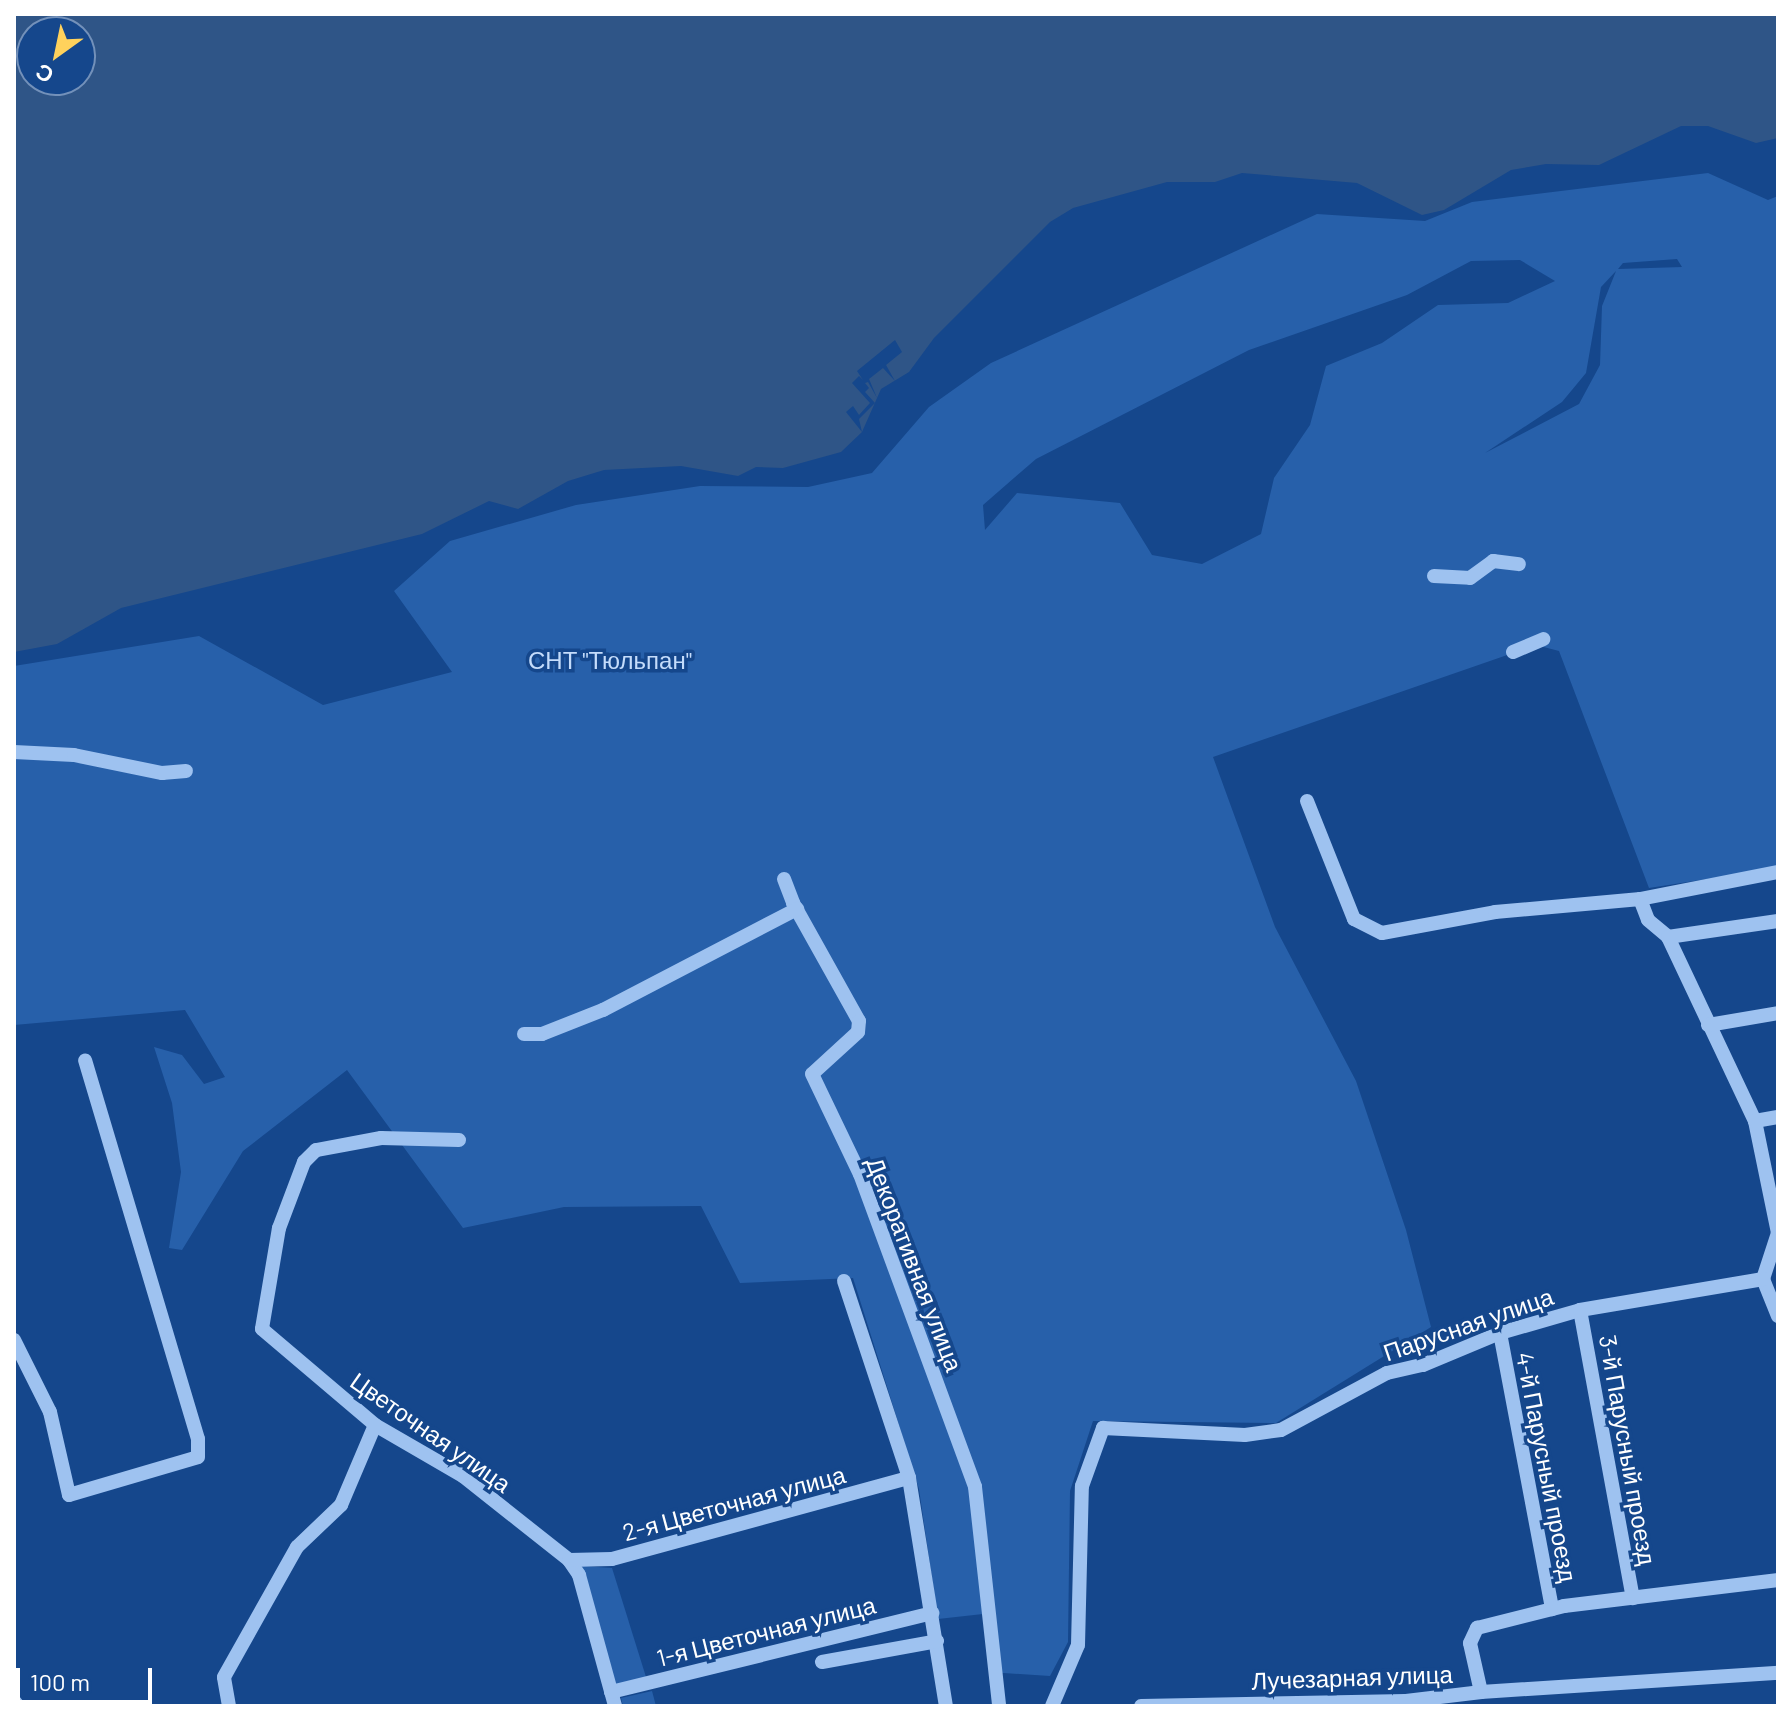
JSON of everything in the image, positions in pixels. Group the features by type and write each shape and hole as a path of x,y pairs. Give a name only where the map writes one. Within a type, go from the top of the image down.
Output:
{"street":[{"path":"1434,576 1470,578 1493,561 1519,564"},
{"path":"1513,652 1543,639"},
{"path":"14,752 74,755 162,773 186,771"},
{"path":"1307,801 1354,919 1382,933 1495,912 1640,899 1778,872"},
{"name":"Декоративная улица","path":"784,879 797,909 859,1021 858,1032 812,1074 860,1174 975,1487 999,1706"},
{"path":"1640,899 1648,920 1668,937 1755,1121 1778,1233 1763,1279 1778,1316"},
{"path":"524,1034 542,1034 603,1010 797,909"},
{"path":"1668,937 1778,921"},
{"path":"1708,1025 1778,1013"},
{"path":"14,1340 50,1412 69,1495 198,1457 198,1439 85,1061"},
{"path":"1755,1121 1778,1117"},
{"name":"Цветочная улица","path":"459,1140 381,1138 316,1150 304,1162 279,1228 262,1329 375,1425 463,1476 569,1560 579,1575 613,1699"},
{"name":"Парусная улица","path":"1052,1706 1078,1645 1082,1486 1103,1428 1245,1435 1281,1430 1387,1373 1423,1365 1500,1333 1580,1310 1763,1279"},
{"path":"844,1281 909,1478 946,1706"},
{"name":"3-й Парусный проезд","path":"1580,1310 1633,1598"},
{"name":"4-й Парусный проезд","path":"1500,1333 1552,1609"},
{"path":"229,1706 224,1677 297,1547 341,1505 375,1425"},
{"name":"2-я Цветочная улица","path":"569,1560 612,1559 909,1478"},
{"name":"Лучезарная улица","path":"1141,1706 1406,1701 1481,1692 1472,1634 1552,1609 1633,1598 1666,1598 1778,1580"},
{"name":"1-я Цветочная улица","path":"613,1699 932,1613"},
{"path":"822,1662 937,1641"},
{"path":"1481,1692 1778,1673"},
{"path":"14,1701 18,1706"}],"green space":[{"name":"СНТ \"Тюльпан\"","path":"1708,173 1768,200 1778,196 1778,868 1649,888 1559,651 1536,645 1213,757 1275,927 1356,1081 1406,1230 1431,1327 1276,1423 1093,1421 1070,1491 1068,1642 1050,1676 989,1672 983,1614 938,1619 919,1489 853,1278 740,1283 701,1206 564,1207 463,1228 347,1070 243,1151 182,1250 169,1248 181,1172 172,1103 154,1047 182,1055 204,1084 225,1077 185,1010 14,1025 14,666 199,636 323,705 452,672 394,591 450,541 576,505 700,486 808,487 872,473 929,407 991,363 1317,214 1425,221 1472,202","holes":["1677,259 1682,267 1618,269 1623,263","1520,260 1555,281 1508,303 1438,305 1382,343 1326,366 1310,425 1274,478 1261,534 1202,564 1152,555 1120,503 1017,493 985,530 983,505 1036,459 1249,350 1407,295 1471,261","1616,271 1602,306 1600,365 1579,404 1485,453 1562,402 1586,373 1601,287"]},
{"path":"582,1566 612,1568 646,1677 615,1685"},
{"path":"652,1691 656,1706 623,1706 621,1698"}],"shaded area":[{"path":"14,14 1778,14 1778,138 1756,143 1708,126 1681,126 1599,165 1546,164 1511,170 1444,210 1422,215 1357,183 1242,173 1215,182 1167,182 1073,208 1050,222 934,338 909,372 881,389 862,432 841,452 783,468 756,467 738,476 681,466 604,470 568,481 518,509 489,501 422,534 121,608 57,644 14,652"}],"pier":[{"path":"895,340 902,352 886,365 895,381 883,368 869,379 877,398 868,382 865,383 869,388 865,392 875,403 859,419 862,432 846,412 853,406 859,415 870,403 852,383 859,376 863,380 857,371"}]}
